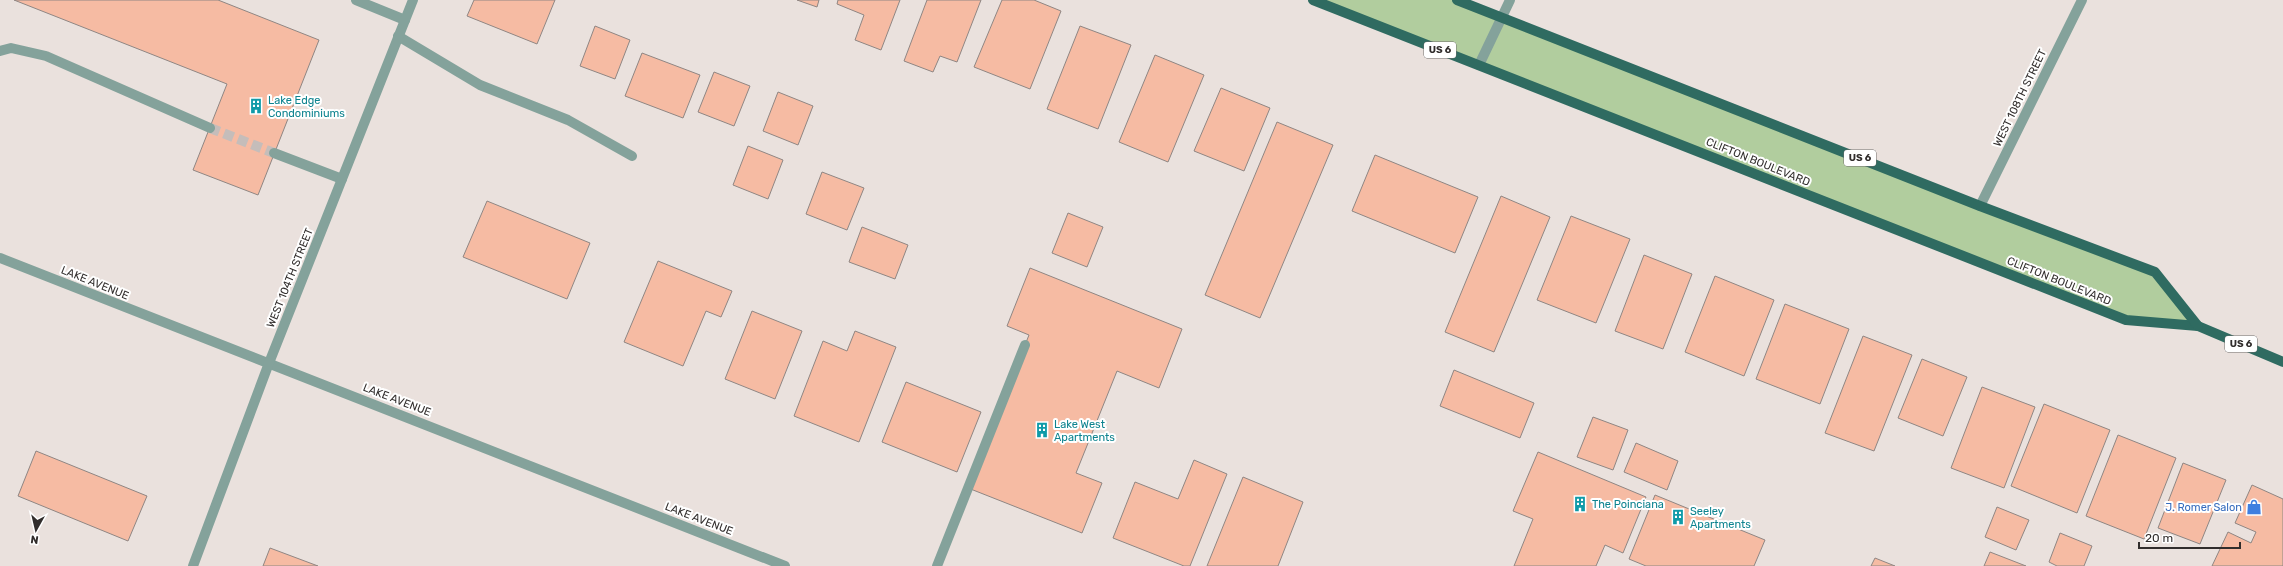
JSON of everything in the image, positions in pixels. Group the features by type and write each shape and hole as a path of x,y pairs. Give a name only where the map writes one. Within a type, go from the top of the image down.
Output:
{"main road":[{"name":"CLIFTON BOULEVARD","path":"1313,0 2126,320 2198,326 2283,362"},
{"name":"CLIFTON BOULEVARD","path":"1457,0 1501,16 1980,206 2155,272 2198,326"}],"street":[{"path":"356,0 405,20"},
{"name":"WEST 104TH STREET","path":"193,566 269,363 413,0"},
{"path":"1479,65 1501,16 1510,0"},
{"name":"WEST 108TH STREET","path":"1980,206 2082,0"},
{"path":"398,36 480,85 568,120 632,156"},
{"path":"0,51 11,48 46,56 210,128"},
{"path":"274,153 342,179"},
{"name":"LAKE AVENUE","path":"0,258 785,566"},
{"path":"937,566 1025,345"}],"green space":[{"path":"1313,0 1457,0 2155,272 2198,326 2126,320"}],"building":[{"name":"Lake Edge Condominiums","path":"14,0 218,0 319,40 258,195 193,170 227,84"},
{"path":"474,0 555,0 537,44 467,16"},
{"path":"797,0 819,0 817,7"},
{"path":"838,0 900,0 881,50 855,40 864,15 837,4"},
{"path":"927,0 981,0 957,62 940,56 933,72 904,61"},
{"path":"1002,0 1034,0 1061,11 1030,89 974,67"},
{"path":"595,26 630,40 615,79 580,66"},
{"path":"1080,26 1131,45 1098,129 1047,109"},
{"path":"642,53 700,75 683,118 625,96"},
{"path":"1155,55 1204,75 1168,162 1119,142"},
{"path":"714,72 750,86 734,126 698,112"},
{"path":"1221,88 1270,108 1244,171 1194,151"},
{"path":"778,92 813,106 798,145 763,131"},
{"path":"1277,122 1333,145 1260,318 1205,295"},
{"path":"748,146 783,160 768,199 733,185"},
{"path":"1375,155 1478,197 1455,253 1352,211"},
{"path":"822,172 864,188 847,230 806,214"},
{"path":"1501,196 1550,217 1494,352 1445,332"},
{"path":"487,201 590,243 567,299 463,257"},
{"path":"1068,213 1103,227 1087,267 1052,253"},
{"path":"1571,216 1630,239 1596,323 1537,300"},
{"path":"862,227 908,245 895,279 849,262"},
{"path":"1644,255 1692,274 1663,349 1615,331"},
{"path":"658,261 732,291 721,317 706,311 683,366 624,342"},
{"name":"Lake West Apartments","path":"1030,268 1182,329 1159,388 1117,371 1076,473 1102,483 1082,533 968,488 1029,335 1007,326"},
{"path":"1715,276 1774,300 1744,376 1685,352"},
{"path":"1785,304 1849,329 1820,404 1756,379"},
{"path":"752,311 802,331 775,399 725,379"},
{"path":"855,331 896,347 859,442 794,416 823,341 847,351"},
{"path":"1863,336 1912,355 1874,451 1825,433"},
{"path":"1922,359 1967,377 1943,436 1898,418"},
{"path":"1454,370 1534,403 1520,438 1440,406"},
{"path":"906,382 981,412 957,472 882,442"},
{"path":"1982,387 2035,407 2004,488 1951,468"},
{"path":"2044,404 2110,430 2077,513 2011,486"},
{"path":"1593,417 1628,430 1613,470 1577,457"},
{"path":"2118,435 2176,458 2144,539 2086,516"},
{"path":"1636,443 1678,461 1667,490 1624,472"},
{"path":"36,451 147,496 128,541 18,496"},
{"name":"The Poinciana","path":"1538,452 1646,497 1623,553 1605,545 1596,566 1514,566 1533,519 1513,511"},
{"path":"1194,460 1227,474 1190,566 1184,566 1113,538 1135,482 1178,499"},
{"path":"2183,463 2226,480 2200,544 2158,528"},
{"path":"1243,477 1303,502 1278,566 1207,566"},
{"path":"2252,485 2283,499 2283,566 2212,566 2228,532 2251,543 2256,532 2235,523"},
{"name":"Seeley Apartments","path":"1655,495 1765,540 1754,566 1646,566 1629,559"},
{"path":"1997,507 2029,520 2016,550 1985,537"},
{"path":"2060,533 2092,546 2084,566 2057,566 2049,562"},
{"path":"270,548 318,566 263,566"},
{"path":"1990,552 2026,566 1984,566"},
{"path":"1875,558 1895,566 1871,566"}],"tunnel":[{"path":"210,128 274,153"}],"place":[{"name":"Lake Edge Condominiums","path":"256,106"},
{"name":"Lake West Apartments","path":"1042,430"},
{"name":"The Poinciana","path":"1580,504"},
{"name":"J. Romer Salon","path":"2254,507"},
{"name":"Seeley Apartments","path":"1678,517"}]}
